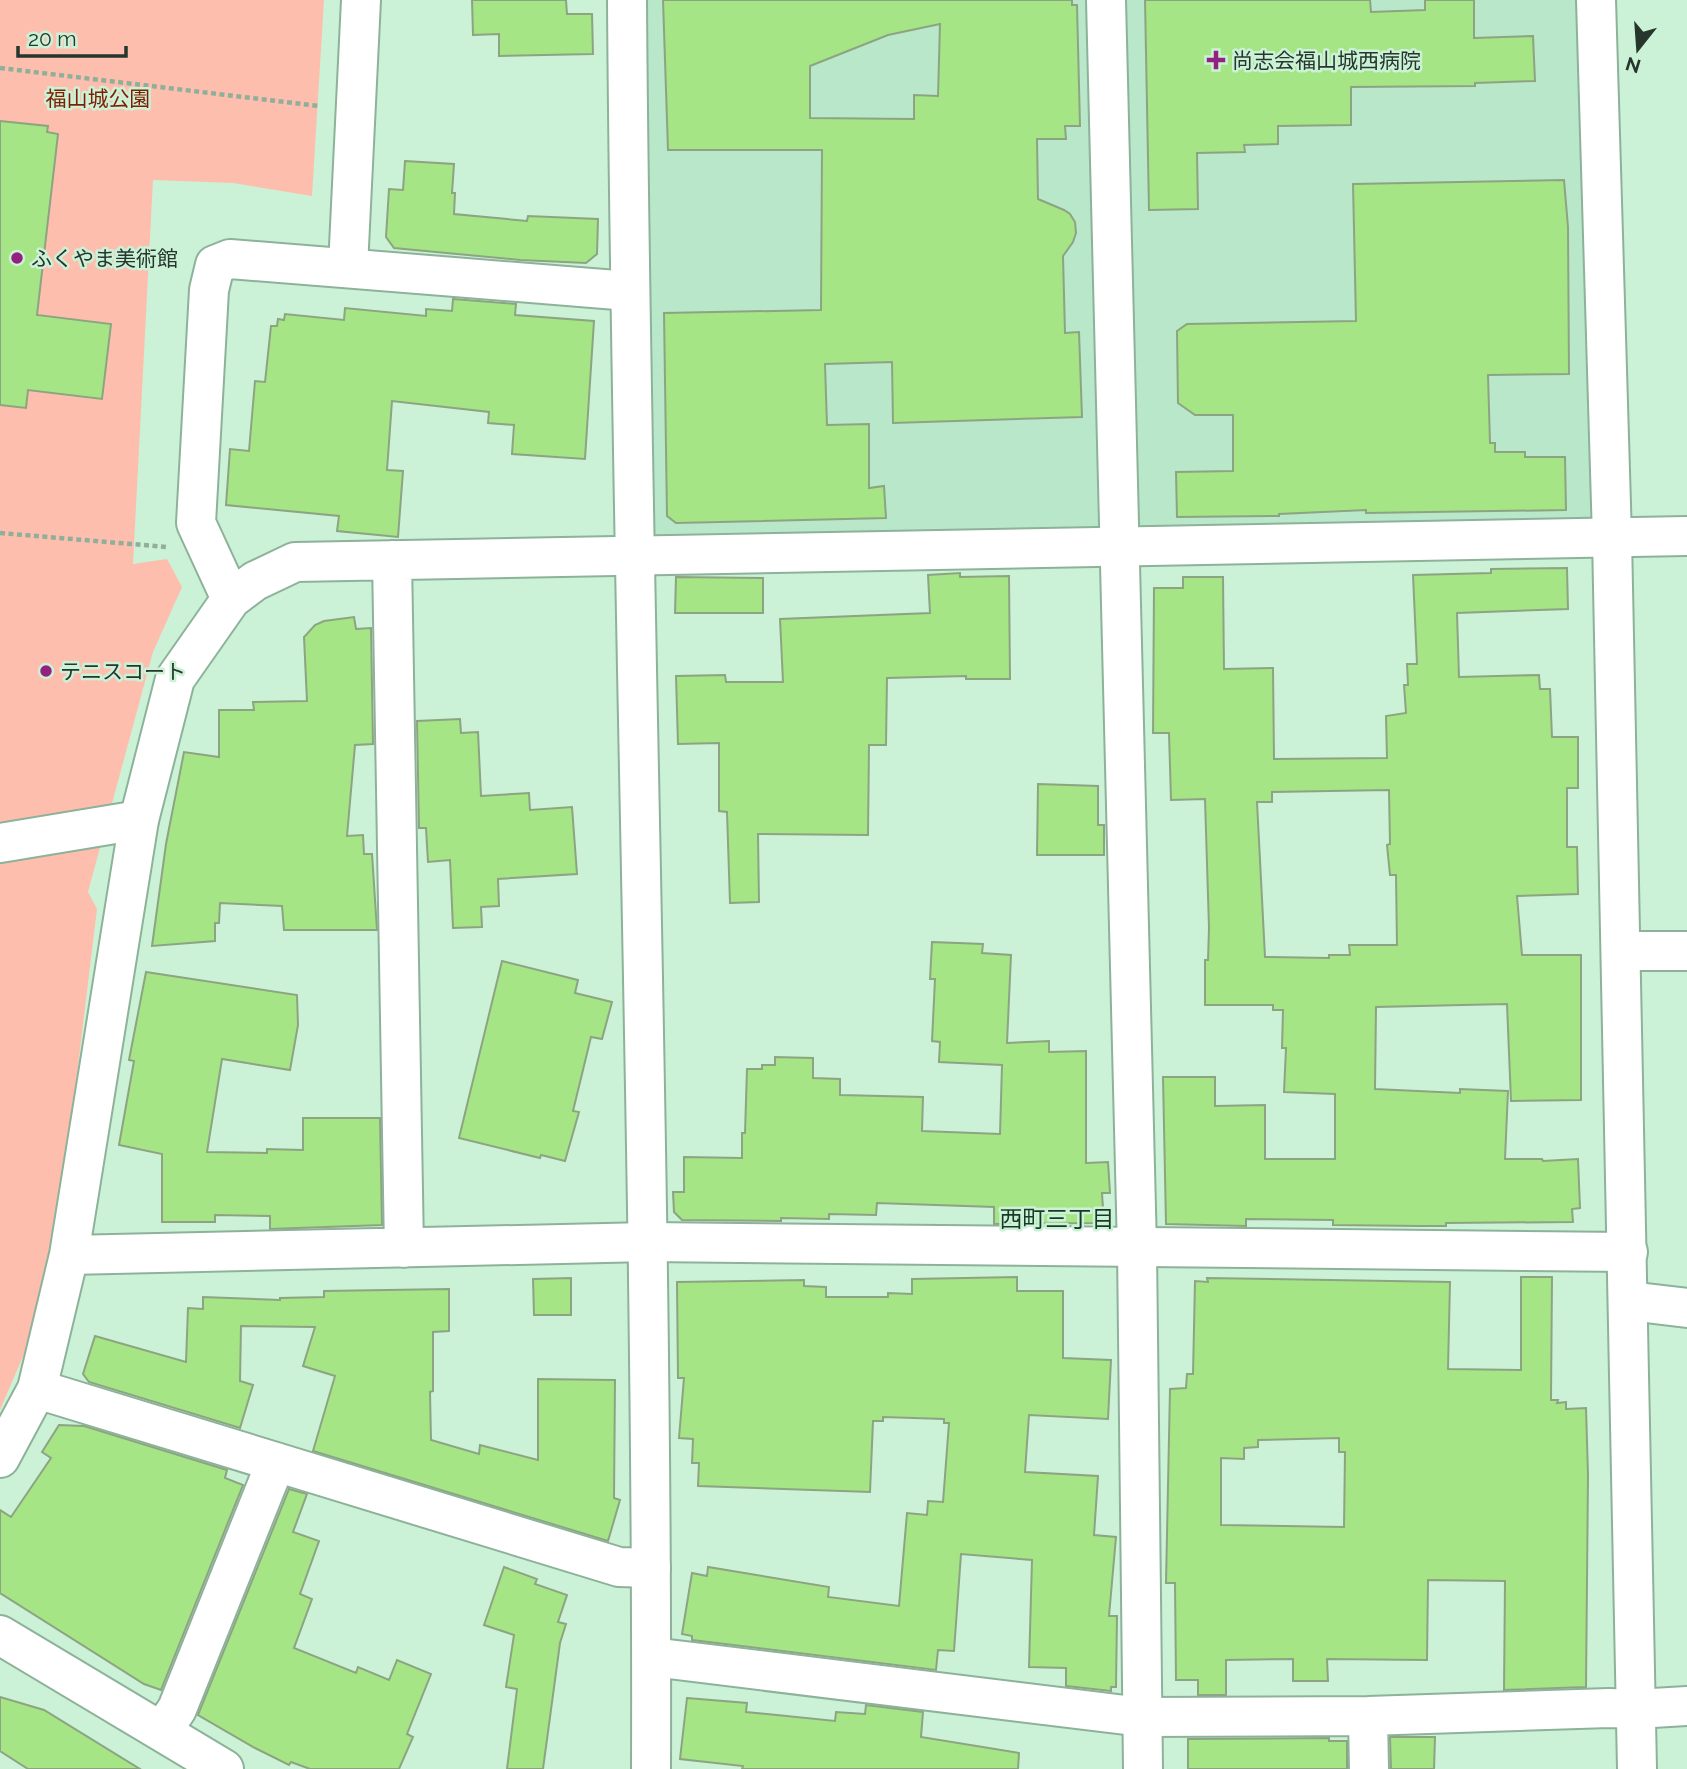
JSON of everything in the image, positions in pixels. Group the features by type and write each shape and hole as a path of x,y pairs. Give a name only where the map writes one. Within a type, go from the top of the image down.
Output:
{"street":[{"path":"348,267 361,0"},
{"path":"627,0 629,291 648,1242 651,1769"},
{"path":"1106,0 1137,1249 1143,1769"},
{"path":"1596,0 1622,951 1637,1769"},
{"path":"231,599 196,523 209,290 215,265 230,259 629,291"},
{"path":"0,1458 37,1389 69,1255 139,820 175,679 231,599 255,581 295,562 1687,536"},
{"path":"391,560 404,1248"},
{"path":"0,843 139,820"},
{"path":"1622,951 1687,951"},
{"path":"69,1255 648,1242 1628,1252"},
{"path":"1629,1301 1687,1308"},
{"path":"37,1389 619,1567 651,1568"},
{"path":"162,1731 177,1709 276,1462"},
{"path":"0,1635 224,1769"},
{"path":"652,1657 1142,1717 1368,1716 1687,1706"},
{"path":"1368,1716 1369,1769"}],"path":[{"path":"0,68 355,111"},
{"path":"0,533 209,550"}],"shaded area":[{"path":"629,0 1610,0 1619,531 640,551"}],"green space":[{"name":"福山城公園","path":"0,0 324,0 312,196 233,183 153,180 133,564 167,559 182,587 153,652 88,892 97,909 56,1223 27,1347 0,1410"}],"building":[{"path":"472,0 566,0 567,14 592,14 593,54 499,56 499,34 473,35"},
{"path":"663,0 1072,0 1072,5 1077,5 1080,126 1065,126 1066,139 1037,139 1038,199 1064,210 1075,222 1073,242 1063,256 1065,333 1079,332 1082,417 893,423 892,362 825,364 827,425 869,424 869,488 884,486 886,518 676,523 667,516 664,313 821,310 822,150 668,150","holes":["940,24 938,96 914,95 914,119 810,118 810,66 888,35"]},
{"path":"1145,0 1370,0 1371,12 1425,10 1425,0 1474,0 1474,38 1533,36 1535,81 1475,83 1475,86 1351,87 1351,125 1278,126 1278,144 1244,145 1245,152 1197,153 1198,209 1149,210"},
{"name":"ふくやま美術館","path":"0,121 48,126 47,132 58,134 37,315 111,324 102,399 28,390 26,408 0,405"},
{"path":"405,161 454,164 454,214 527,221 528,216 598,219 597,254 586,263 520,260 394,248 386,237 389,189 403,190"},
{"path":"1564,180 1568,227 1569,374 1488,375 1490,443 1495,443 1495,452 1525,452 1525,457 1565,457 1566,510 1366,513 1366,510 1279,516 1177,517 1176,472 1233,471 1233,415 1195,415 1178,403 1177,331 1187,324 1356,321 1353,184"},
{"path":"453,299 516,304 515,315 594,321 585,459 512,454 514,425 488,423 489,412 392,401 387,470 403,471 398,537 337,531 339,516 226,505 230,449 249,451 255,381 265,382 271,326 277,326 278,319 284,320 285,314 344,320 345,308 426,316 426,309 452,311"},
{"path":"1567,568 1568,609 1457,613 1459,677 1539,675 1540,689 1550,689 1552,737 1578,737 1578,788 1567,788 1567,847 1577,847 1578,894 1517,896 1522,955 1581,955 1581,1100 1511,1101 1507,1004 1376,1007 1375,1089 1460,1093 1460,1089 1508,1091 1505,1159 1578,1159 1580,1208 1572,1209 1573,1222 1446,1223 1446,1226 1419,1226 1333,1225 1333,1220 1246,1219 1246,1226 1166,1224 1163,1077 1215,1077 1215,1106 1265,1105 1265,1159 1335,1159 1335,1094 1284,1092 1286,1048 1282,1048 1283,1010 1273,1010 1273,1005 1205,1005 1205,960 1208,960 1209,928 1205,799 1171,800 1169,733 1153,733 1154,588 1183,588 1183,577 1223,577 1224,669 1273,668 1274,759 1387,758 1386,716 1406,713 1404,685 1408,685 1407,664 1417,664 1413,575 1491,573 1491,569","holes":["1389,790 1390,844 1387,845 1390,875 1396,875 1397,945 1349,945 1350,955 1329,955 1329,958 1265,957 1257,802 1272,802 1272,792"]},
{"path":"960,573 960,577 1009,576 1010,679 966,679 966,676 887,678 886,745 869,745 868,835 758,834 759,902 730,903 727,812 719,811 719,743 678,744 676,676 725,675 726,682 783,682 780,619 930,613 928,575"},
{"path":"676,577 763,578 763,613 675,613"},
{"path":"354,617 356,629 371,628 373,744 355,745 347,836 363,835 364,854 372,854 377,930 284,930 282,906 220,903 219,923 215,923 215,941 152,946 166,844 184,752 219,757 219,710 254,710 253,702 307,701 304,637 315,625 324,621"},
{"path":"460,719 461,733 478,732 481,796 529,793 530,810 572,807 577,874 498,879 499,906 481,907 482,927 453,928 450,860 428,862 426,828 419,828 417,721"},
{"path":"1038,784 1098,786 1098,825 1104,825 1104,855 1037,855"},
{"path":"932,942 983,944 982,953 1011,955 1007,1043 1049,1041 1049,1052 1086,1051 1086,1163 1108,1162 1110,1193 1102,1193 1104,1223 994,1224 994,1207 877,1203 876,1215 829,1214 829,1219 781,1218 781,1221 682,1220 674,1212 673,1192 684,1192 684,1157 742,1158 747,1069 762,1069 762,1065 775,1065 775,1057 813,1058 813,1078 840,1079 840,1095 923,1097 922,1131 1000,1134 1002,1065 939,1062 940,1042 932,1041 935,979 930,979"},
{"path":"502,961 578,980 575,993 612,1002 602,1039 591,1037 573,1111 579,1112 565,1161 541,1155 540,1158 459,1138"},
{"path":"146,972 297,995 298,1025 290,1070 222,1059 207,1152 267,1153 267,1149 303,1150 303,1118 380,1118 382,1225 270,1229 270,1216 215,1215 215,1222 162,1222 162,1154 119,1145 134,1061 129,1060"},
{"path":"1017,1277 1017,1291 1063,1291 1063,1358 1111,1360 1108,1419 1029,1415 1025,1472 1098,1476 1094,1535 1116,1537 1109,1616 1117,1616 1116,1687 1111,1687 1111,1691 1066,1686 1066,1668 1029,1667 1032,1560 961,1554 954,1651 938,1650 936,1670 692,1640 692,1636 682,1634 692,1573 707,1576 708,1567 829,1587 828,1597 899,1606 907,1513 927,1515 928,1501 943,1502 949,1423 944,1423 944,1419 883,1417 883,1421 873,1421 870,1492 698,1486 699,1463 692,1463 693,1439 679,1438 684,1378 678,1378 677,1282 804,1280 804,1286 826,1287 826,1297 888,1297 888,1293 912,1294 912,1279"},
{"path":"1521,1277 1552,1277 1551,1400 1558,1400 1557,1403 1566,1402 1566,1409 1586,1408 1586,1687 1504,1690 1505,1581 1428,1580 1427,1660 1327,1659 1328,1681 1293,1681 1293,1659 1226,1660 1226,1695 1198,1695 1198,1680 1176,1680 1175,1583 1166,1583 1170,1389 1186,1388 1187,1374 1193,1374 1195,1281 1208,1282 1207,1278 1450,1282 1448,1369 1521,1370","holes":["1339,1438 1339,1452 1345,1452 1344,1527 1221,1525 1221,1458 1244,1459 1244,1448 1258,1447 1258,1440"]},
{"path":"571,1278 571,1315 534,1315 533,1279"},
{"path":"449,1289 449,1331 433,1332 431,1440 479,1454 480,1445 538,1460 538,1379 615,1380 614,1498 620,1500 608,1541 313,1451 335,1376 303,1366 315,1327 241,1326 240,1381 253,1385 240,1428 89,1382 83,1374 95,1336 186,1362 188,1308 203,1309 203,1297 280,1300 324,1297 324,1291"},
{"path":"59,1425 84,1426 227,1470 225,1478 243,1485 161,1690 144,1684 0,1593 0,1510 11,1517 51,1458 42,1452"},
{"path":"289,1489 307,1494 293,1532 319,1541 300,1594 312,1599 294,1648 356,1673 358,1667 389,1680 397,1660 431,1674 407,1734 413,1737 399,1769 310,1769 291,1762 289,1765 198,1715"},
{"path":"504,1567 537,1579 535,1584 567,1595 558,1622 566,1624 560,1643 543,1769 507,1769 517,1689 506,1687 514,1635 484,1625"},
{"path":"0,1697 44,1710 140,1769 28,1769 0,1751"},
{"path":"687,1698 747,1703 746,1712 835,1721 836,1712 865,1714 866,1705 923,1712 921,1737 1019,1753 1018,1769 742,1769 743,1766 680,1759"},
{"path":"1390,1737 1435,1737 1434,1769 1391,1769"},
{"path":"1329,1738 1329,1741 1347,1741 1347,1769 1188,1769 1188,1739"}],"place":[{"name":"尚志会福山城西病院","path":"1216,60"},
{"name":"ふくやま美術館","path":"17,258"},
{"name":"テニスコート","path":"46,671"}],"district":[{"name":"西町三丁目","path":"1057,1218"}]}
